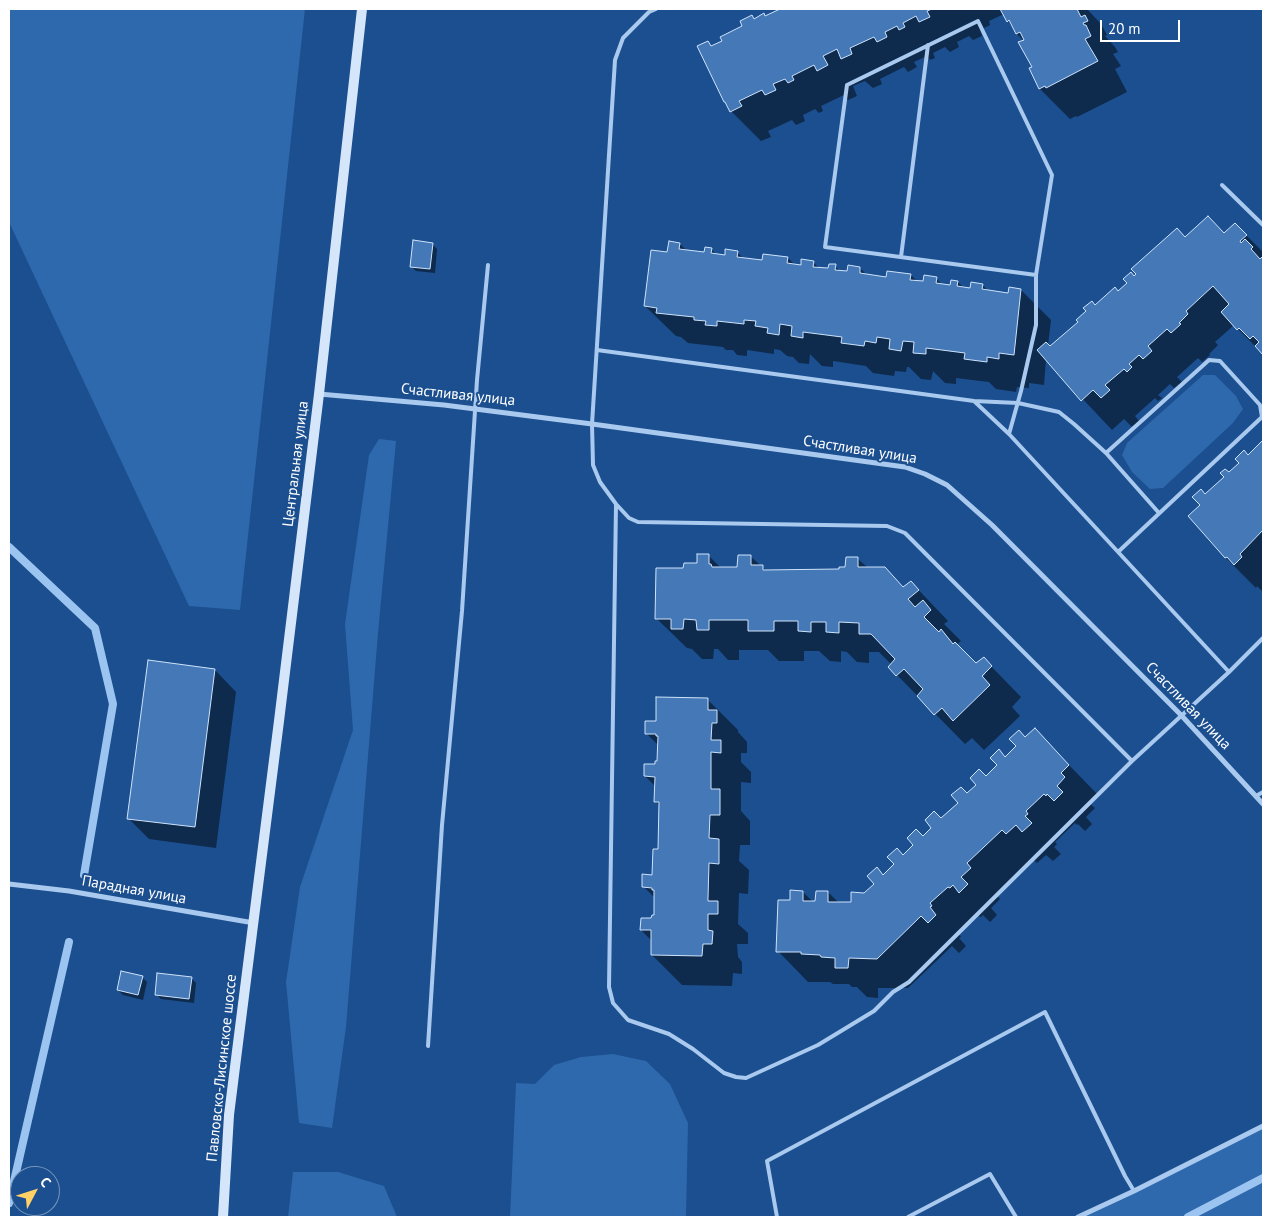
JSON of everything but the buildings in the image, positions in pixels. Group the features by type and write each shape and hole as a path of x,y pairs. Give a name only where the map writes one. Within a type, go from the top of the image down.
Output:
{"main road":[{"name":"Центральная улица","path":"254,923 319,394 362,9"},
{"name":"Павловско-Лисинское шоссе","path":"223,1217 229,1115 254,923"}],"street":[{"name":"Счастливая улица","path":"319,394 592,424 905,467 925,474 947,485 970,504 1181,714 1263,804"},
{"name":"Парадная улица","path":"9,884 69,891 254,923"},
{"path":"1078,1217 1263,1126"}],"lane":[{"path":"656,9 649,12 622,38 615,60 592,424 593,465 600,482 629,518 638,522 887,526 905,533 1132,762"},
{"path":"1009,434 1036,325 1036,275 1052,175 978,21 847,85 825,247 1036,275"},
{"path":"901,257 928,45"},
{"path":"1222,185 1263,225"},
{"path":"428,1046 442,825 462,611 477,380 488,265"},
{"path":"597,350 974,400 1018,403 1059,412 1106,453 1159,513"},
{"path":"1106,453 1208,360 1220,361 1260,406 1262,416 1118,552"},
{"path":"974,400 1009,434 1229,672"},
{"path":"616,504 609,987 613,1003 628,1020 669,1034 693,1049 724,1073 736,1077 746,1078 818,1046 874,1011 893,992 909,982 1181,714 1229,672 1263,638"},
{"path":"1256,796 1263,792"},
{"path":"777,1217 767,1161 1045,1012 1124,1176 1134,1191"},
{"path":"908,1217 990,1174 1016,1217"}],"shaded area":[{"path":"9,9 305,9 240,610 189,606 9,222"},
{"path":"1203,375 1215,375 1236,396 1243,409 1233,423 1163,488 1150,489 1132,472 1122,455 1127,443"},
{"path":"379,439 396,441 378,633 346,1027 332,1128 299,1123 286,982 300,887 353,730 345,624 369,455"},
{"path":"613,1054 646,1061 670,1084 688,1123 686,1217 510,1217 516,1083 535,1084 554,1065 581,1057"},
{"path":"1263,1126 1263,1217 1078,1217"},
{"path":"293,1172 338,1172 384,1186 397,1217 288,1217"}],"waterway":[{"path":"9,547 95,628 113,704 84,875"},
{"path":"9,1203 69,942"},
{"path":"1188,1217 1263,1178"}]}
